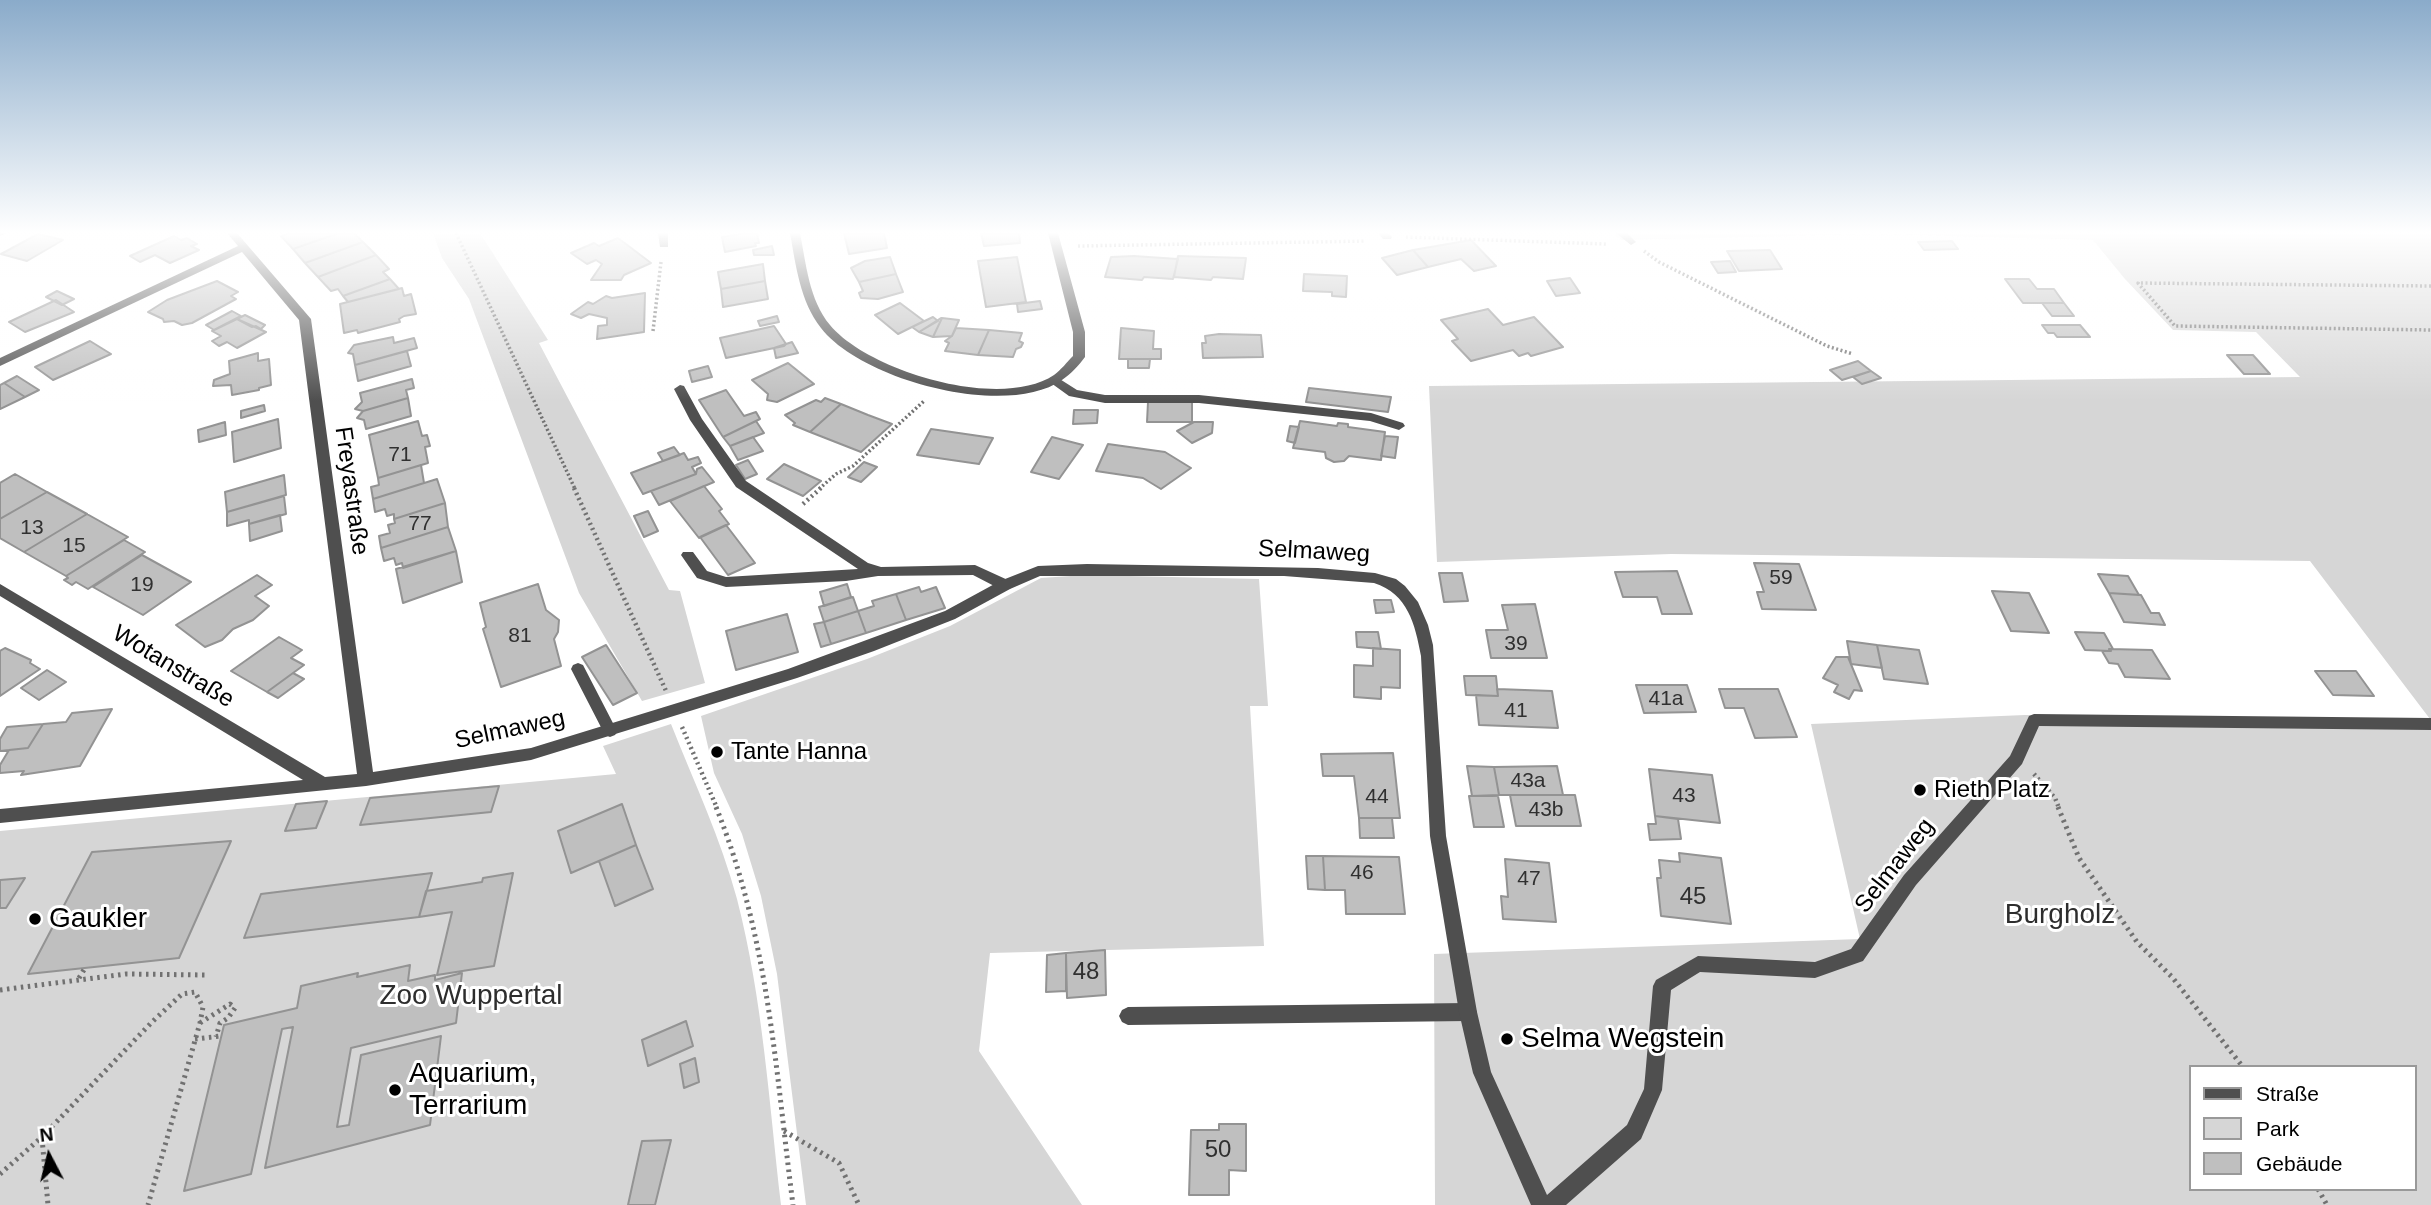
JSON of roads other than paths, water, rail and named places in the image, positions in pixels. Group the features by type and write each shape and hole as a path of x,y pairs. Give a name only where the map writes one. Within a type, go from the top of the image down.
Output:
{"street":[{"path":"0,362 154,289"},
{"name":"Freyastraße","path":"280,289 305,319 366,780"},
{"path":"808,289 810,299 826,327 855,353 884,369 940,386 994,391 1035,387 1055,380 1073,366 1079,357 1080,344 1069,289"},
{"path":"1055,380 1073,393 1105,399 1199,399 1371,417 1399,426"},
{"path":"680,390 696,420 741,484 863,566 881,572"},
{"path":"688,555 702,575 726,582 881,572 975,570 1005,585"},
{"name":"Selmaweg","path":"0,816 366,780 531,754 869,647 950,615 1030,573 1046,570 1310,574 1387,581 1404,591 1417,611 1429,656 1438,836 1468,1012 1482,1073 1541,1205"},
{"name":"Wotanstraße","path":"0,589 323,784"},
{"path":"578,669 610,731"},
{"name":"Selmaweg","path":"1551,1205 1634,1132 1653,1090 1662,986 1698,964 1815,970 1857,955 1910,880 2016,760 2034,720 2431,724"},
{"path":"1128,1016 1468,1012"}],"place":[{"name":"Tante Hanna","path":"717,752"},
{"name":"Rieth Platz","path":"1920,790"},
{"name":"Gaukler","path":"35,919"},
{"name":"Selma Wegstein","path":"1507,1039"},
{"name":"Aquarium, Terrarium","path":"395,1090"}],"park label":[{"name":"Burgholz","path":"2060,915"},
{"name":"Zoo Wuppertal","path":"471,996"}]}
